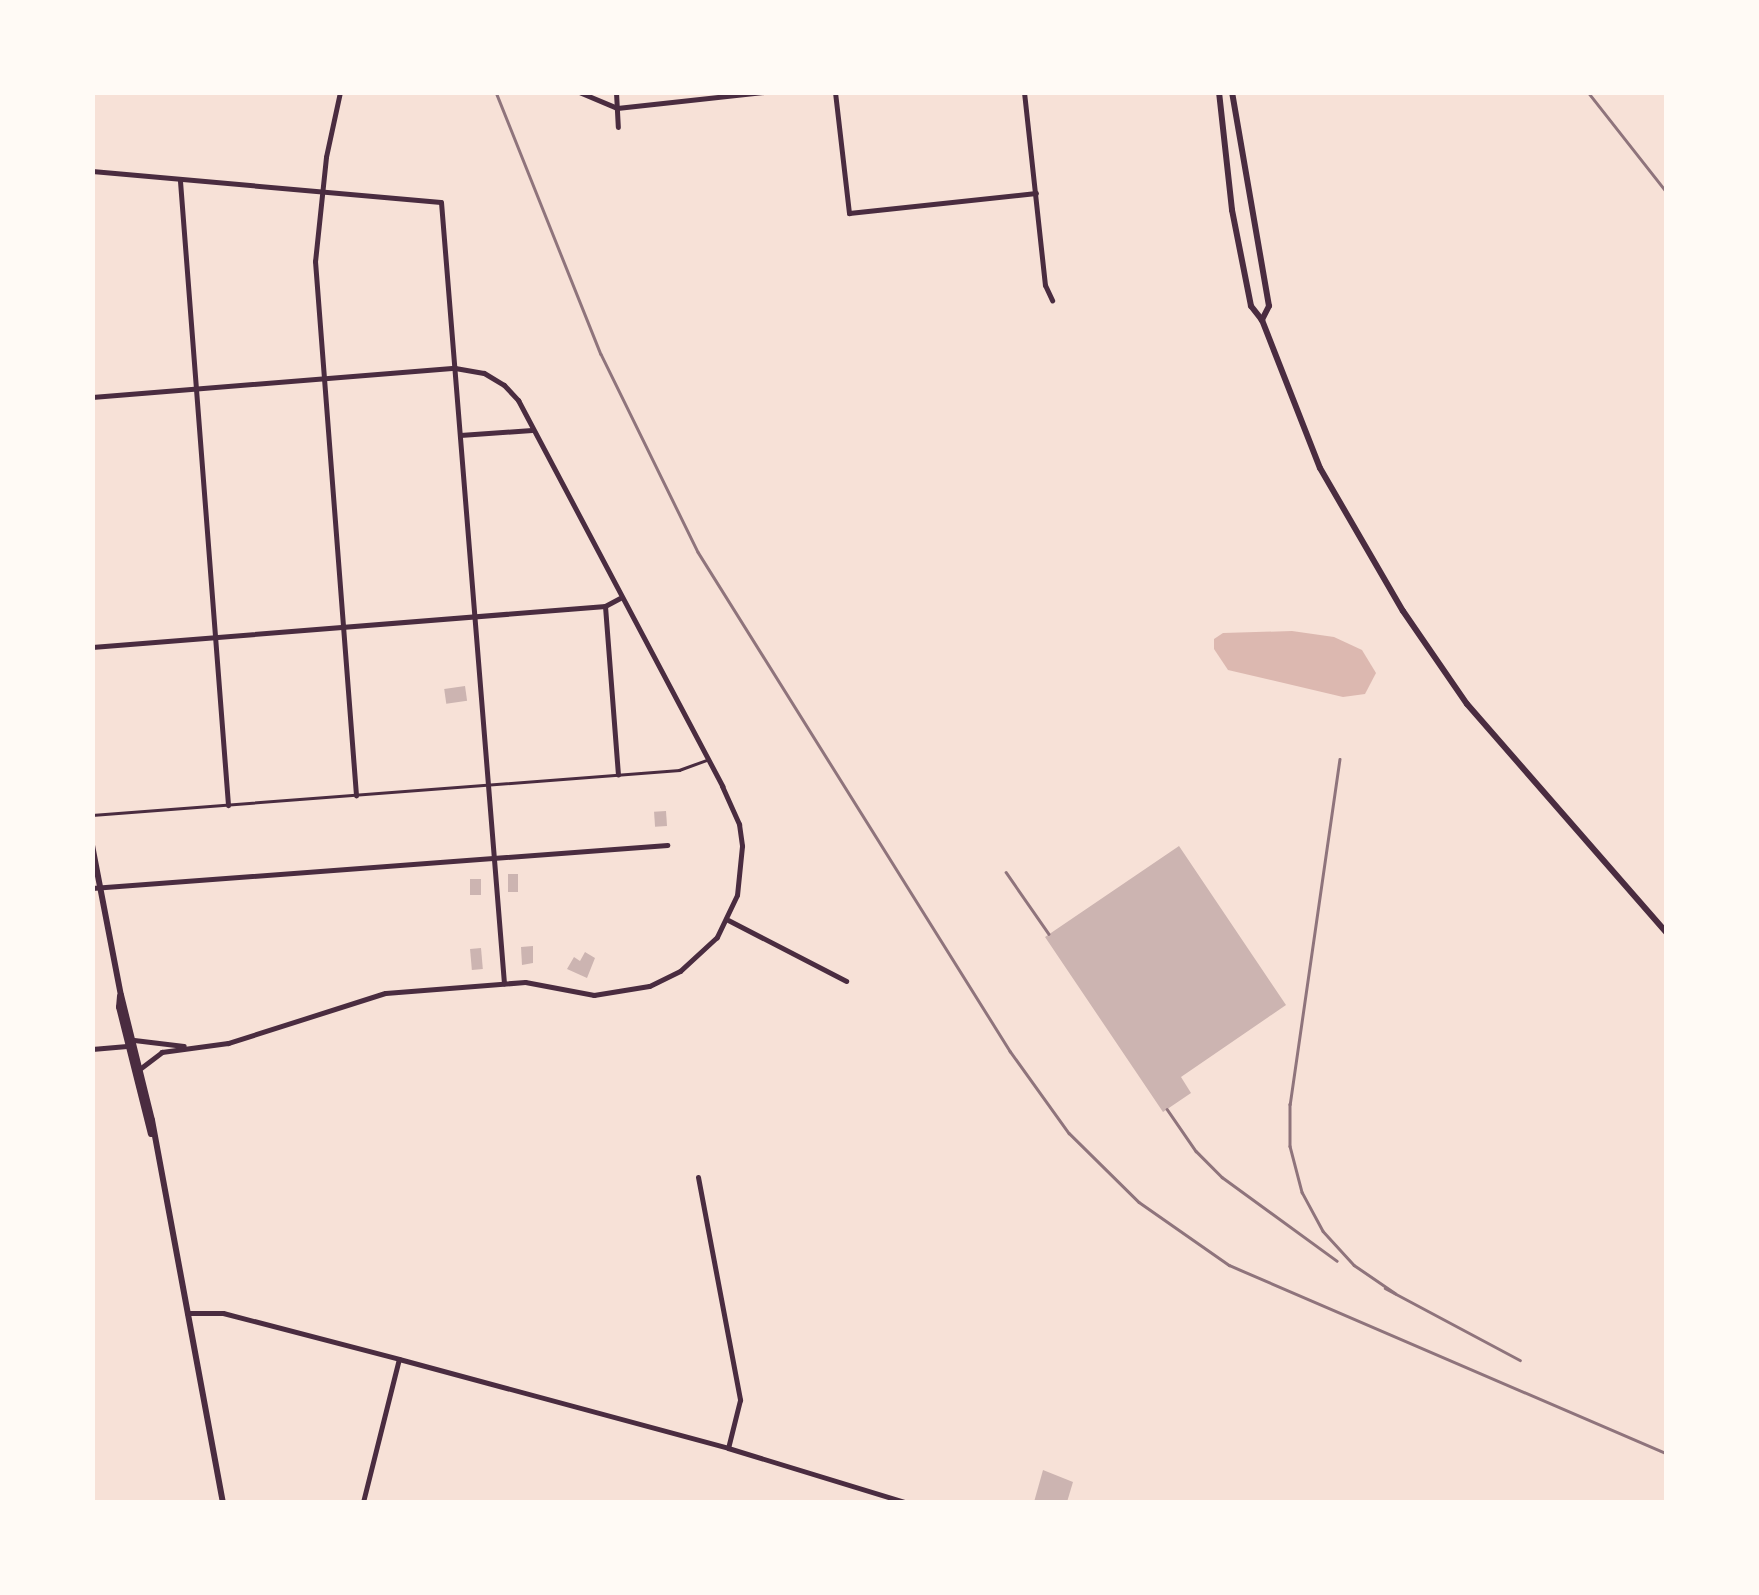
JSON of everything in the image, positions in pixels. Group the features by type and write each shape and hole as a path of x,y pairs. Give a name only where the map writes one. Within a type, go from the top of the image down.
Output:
{"main road":[{"path":"1219,92 1232,210 1252,306 1262,320 1320,468 1425,644 1504,748 1666,932"},
{"path":"1232,92 1269,306 1262,320"},
{"path":"92,846 95,888 121,995 144,1120 154,1142"},
{"path":"131,1043 141,1068 222,1502"}],"street":[{"path":"340,92 328,139 316,261 356,795"},
{"path":"616,92 618,127"},
{"path":"581,93 618,108 764,92"},
{"path":"835,92 848,213 1036,193"},
{"path":"1024,92 1045,285 1052,300"},
{"path":"92,171 323,195 442,202 504,983"},
{"path":"180,181 228,805"},
{"path":"92,397 455,368 484,373 504,385 534,430 732,806 742,846 737,896 728,920 694,961 649,986 582,996 525,982 370,996 228,1043 156,1053 141,1068"},
{"path":"460,435 534,430"},
{"path":"92,647 605,606 620,598"},
{"path":"605,606 618,775"},
{"path":"95,888 667,845"},
{"path":"728,920 846,980"},
{"path":"92,1049 131,1043 192,1048"},
{"path":"698,1177 740,1400 728,1448"},
{"path":"186,1312 224,1313 399,1359 728,1448 906,1502"},
{"path":"363,1502 399,1359"}],"lane":[{"path":"92,816 679,770 708,760"}],"shaded area":[{"path":"1292,631 1334,637 1362,650 1376,673 1365,694 1343,697 1228,670 1214,649 1214,639 1223,633"}],"building":[{"path":"465,686 467,701 446,704 444,689"},
{"path":"666,811 667,826 655,827 654,812"},
{"path":"1179,846 1286,1005 1181,1077 1191,1093 1163,1112 1045,937"},
{"path":"508,874 518,874 518,892 508,892"},
{"path":"470,879 481,879 481,895 470,895"},
{"path":"533,946 533,963 522,965 521,947"},
{"path":"481,948 483,969 472,970 470,949"},
{"path":"585,952 595,958 587,978 567,969 574,957 580,961"},
{"path":"1043,1470 1073,1482 1067,1502 1034,1502"}],"railway":[{"path":"496,92 601,354 698,552 1010,1051 1069,1133 1139,1202 1229,1265 1666,1453"},
{"path":"1588,92 1666,191"},
{"path":"1340,759 1290,1104 1290,1146 1302,1192 1323,1231 1354,1265 1395,1293"},
{"path":"1006,872 1049,934"},
{"path":"1167,1109 1196,1151 1222,1177 1337,1261"},
{"path":"1385,1288 1520,1360"}]}
